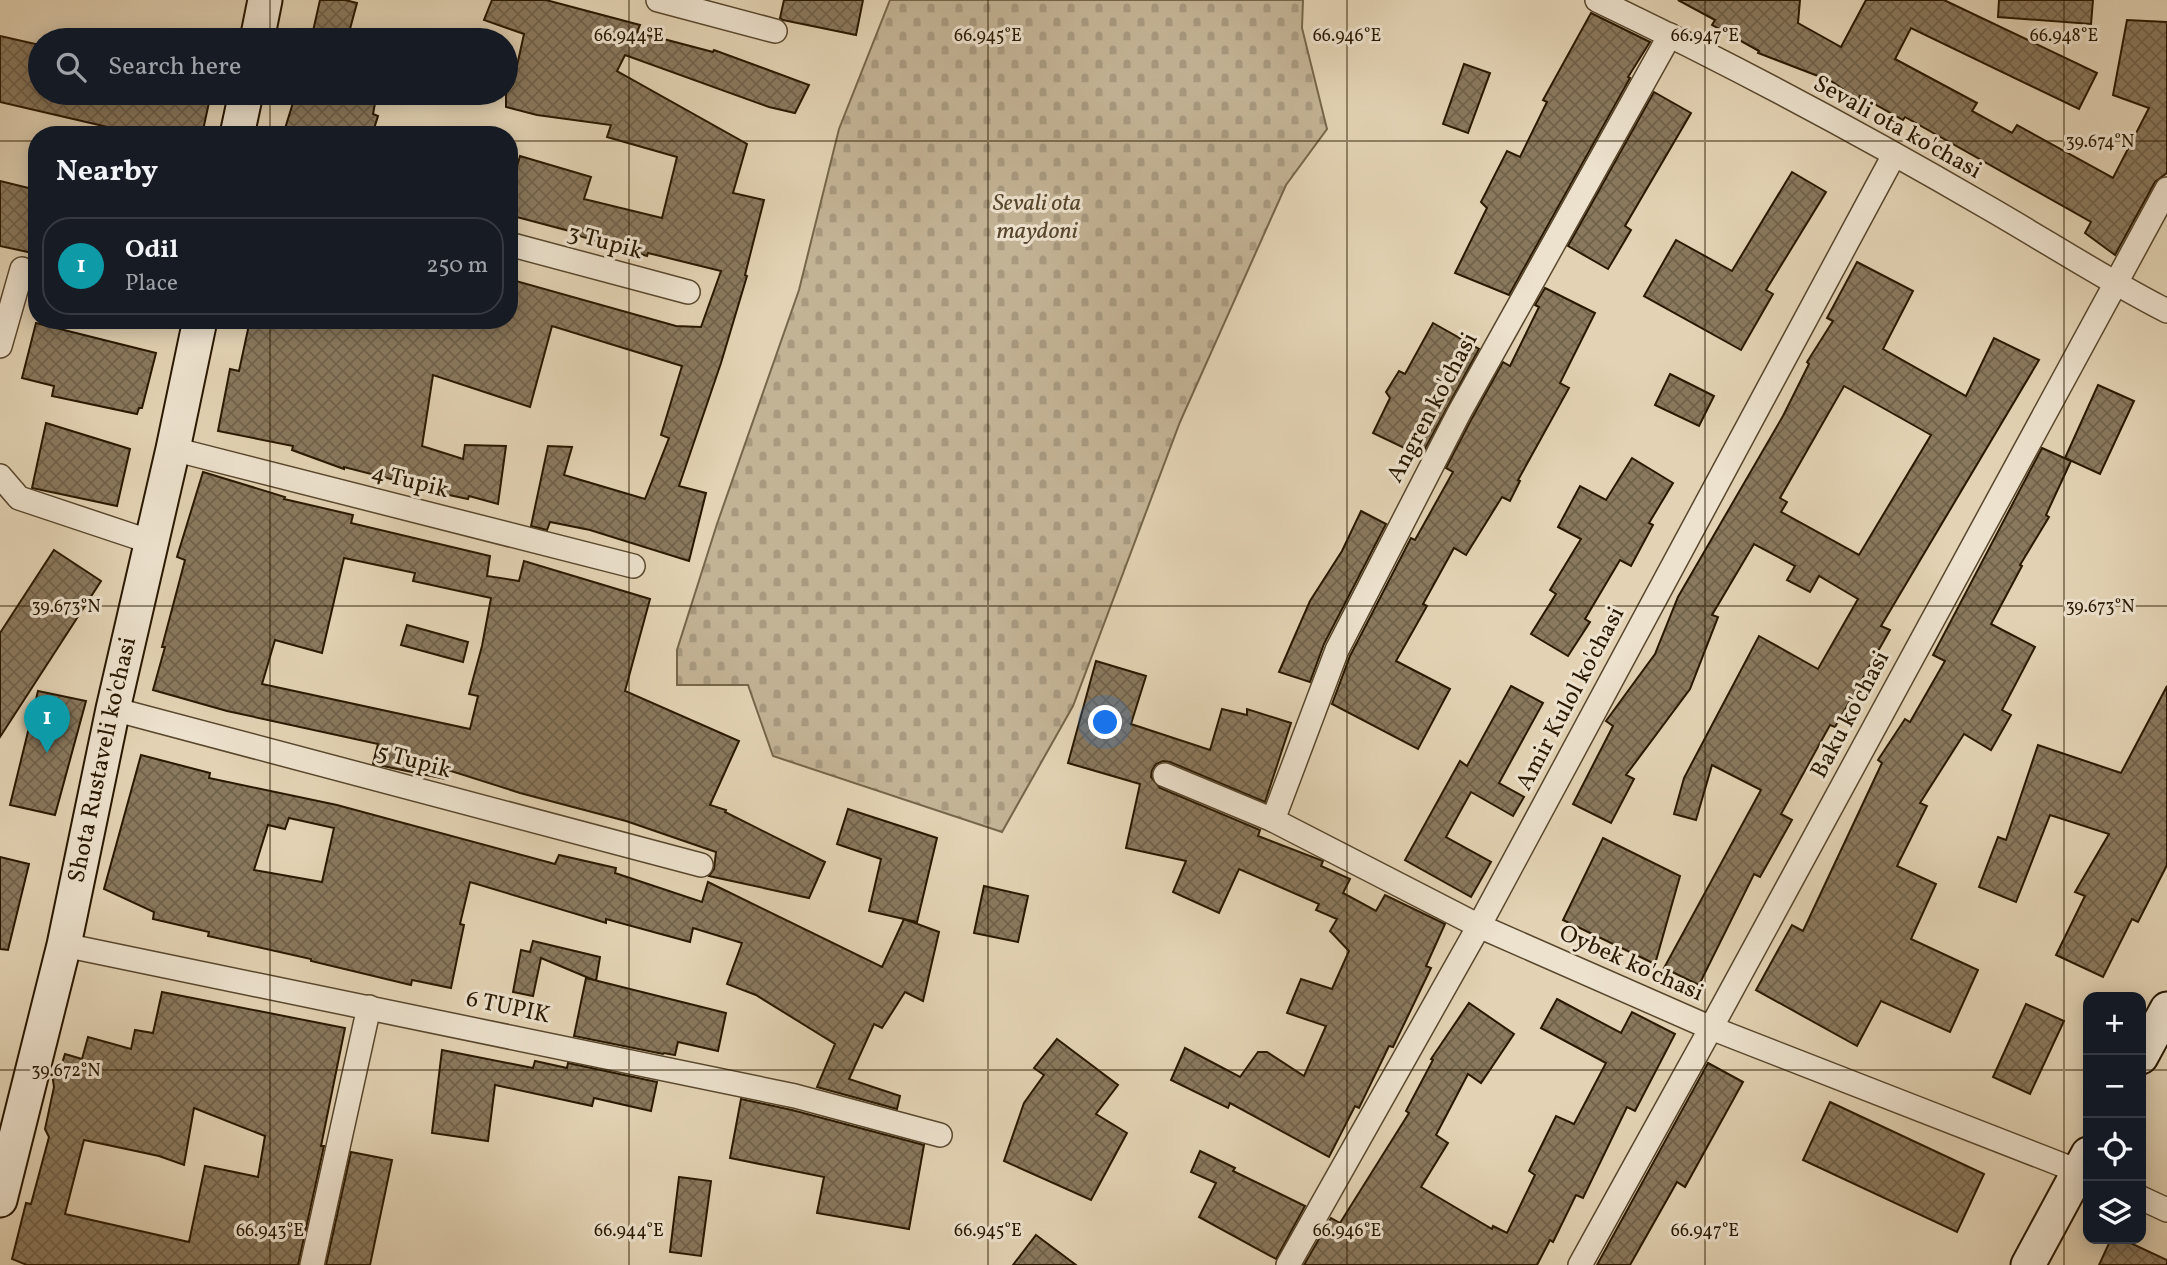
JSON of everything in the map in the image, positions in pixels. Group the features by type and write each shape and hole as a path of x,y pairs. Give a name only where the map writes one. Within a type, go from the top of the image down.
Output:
{"street":[{"path":"259,28 265,0"},
{"path":"658,0 775,31"},
{"name":"Sevali ota ko'chasi","path":"1597,0 1670,35 1894,155 1989,208 2114,284 2167,311"},
{"name":"Angren ko'chasi","path":"1273,820 1337,650 1459,412 1670,35"},
{"path":"239,126 243,105"},
{"name":"Amir Kulol ko'chasi","path":"1288,1265 1479,926 1894,155"},
{"name":"Baku ko'chasi","path":"1580,1265 2167,189"},
{"name":"3 Tupik","path":"518,246 688,292"},
{"path":"0,346 19,268"},
{"name":"Shota Rustaveli ko'chasi","path":"0,1200 7,1142 64,945 113,709 198,329"},
{"name":"4 Tupik","path":"173,449 633,566"},
{"path":"0,476 19,498 151,542"},
{"name":"5 Tupik","path":"113,709 701,865"},
{"name":"Oybek ko'chasi","path":"1165,775 1273,820 1479,926 1711,1028 2083,1166"},
{"name":"6 TUPIK","path":"64,945 795,1096 940,1135"},
{"path":"312,1265 369,1007"},
{"path":"2142,1055 2167,1009"},
{"path":"2028,1265 2083,1170"},
{"path":"2146,1200 2167,1210"}],"green space":[{"name":"Sevali ota maydoni","path":"890,0 1303,0 1302,28 1327,129 1286,185 1180,422 1073,706 1002,832 773,756 748,685 677,685 677,650 717,524 799,290 839,129"}],"building":[{"path":"320,0 357,3 350,28 314,28"},
{"path":"492,0 546,0 640,25 637,32 713,52 714,50 809,85 795,113 769,107 625,55 617,71 747,144 733,193 764,200 745,275 747,276 679,486 706,493 689,561 590,530 550,522 547,530 531,526 548,446 572,447 564,475 645,499 669,438 661,435 682,366 552,326 530,407 433,375 422,446 463,459 465,445 506,446 498,504 469,496 468,499 430,491 344,469 292,450 293,446 218,431 230,369 239,371 248,329 518,329 518,282 676,326 701,327 721,271 648,253 647,256 518,217 520,156 591,177 584,199 662,218 677,157 607,137 611,125 537,115 506,107 518,105 518,61 524,34 518,32 518,28 507,28 484,20"},
{"path":"784,0 863,0 856,35 783,20 780,18"},
{"path":"1678,0 1800,0 1798,23 1841,47 1866,0 1944,0 2097,73 2079,109 1911,28 1895,59 1977,103 1972,111 2012,133 2017,125 2113,178 2149,108 2113,95 2127,20 2167,22 2167,173 2155,182 2115,255 2085,233 2091,222 1905,117 1903,120 1860,96 1858,100 1831,81 1758,53 1759,51 1712,25 1715,20"},
{"path":"1999,0 2093,0 2091,24 1998,17"},
{"path":"1591,13 1650,42 1628,77 1630,78 1509,295 1455,273 1487,208 1481,202 1507,151 1520,157 1547,102 1543,100"},
{"path":"0,36 28,42 28,105 208,105 204,126 103,126 0,102"},
{"path":"1464,64 1490,73 1468,133 1443,124"},
{"path":"1654,92 1691,113 1625,226 1631,230 1608,269 1568,246"},
{"path":"292,105 375,105 373,114 378,116 375,126 286,126"},
{"path":"1792,172 1826,192 1766,290 1773,294 1741,350 1644,296 1676,240 1732,271"},
{"path":"0,181 28,188 28,252 0,246"},
{"path":"1857,262 1913,291 1883,349 1966,396 1994,338 2039,360 1881,626 1890,630 1835,727 1830,725 1781,814 1792,820 1760,877 1754,874 1699,985 1664,968 1761,790 1712,765 1696,820 1674,814 1684,778 1759,636 1818,669 1858,599 1819,576 1810,592 1787,580 1795,566 1754,544 1712,615 1718,617 1690,689 1626,775 1634,779 1611,823 1573,804 1613,726 1606,721 1655,654 1678,597 1783,416 1809,364 1807,362 1833,321 1827,318","holes":["1844,386 1931,435 1859,555 1781,512 1787,502 1780,498"]},
{"path":"1545,288 1595,313 1560,383 1569,388 1518,480 1520,481 1510,501 1502,497 1466,555 1454,548 1423,604 1427,606 1396,661 1450,689 1418,749 1332,704 1350,656 1411,538 1415,540 1453,472 1446,468 1503,362 1510,366 1539,307 1535,305"},
{"path":"1433,323 1479,349 1421,456 1373,433 1390,398 1386,392 1399,371 1405,374"},
{"path":"34,329 60,329 156,353 142,408 139,408 137,414 52,396 54,386 22,378"},
{"path":"1670,374 1714,396 1699,426 1655,405"},
{"path":"2098,385 2134,401 2100,474 2065,458"},
{"path":"46,423 130,449 117,506 32,488"},
{"path":"2042,448 2071,461 2046,515 2049,517 2020,565 2022,566 1991,624 2035,647 2002,710 2011,715 1991,750 1964,734 1920,803 1927,806 1897,866 1936,884 1911,939 1978,970 1950,1032 1881,1001 1857,1046 1756,990 1792,925 1803,931 1882,763 1878,760 1905,719 1910,722 1945,661 1933,655"},
{"path":"1632,458 1673,483 1649,523 1653,525 1631,566 1620,560 1585,619 1590,622 1568,656 1531,634 1556,594 1550,590 1581,539 1558,527 1580,486 1606,500"},
{"path":"203,472 285,497 284,499 353,515 351,523 490,556 487,576 519,581 524,561 650,599 625,691 739,741 710,805 726,810 725,812 825,862 809,898 709,876 714,869 716,852 626,821 520,793 448,770 446,779 373,764 378,744 227,711 153,690 185,560 177,557","holes":["344,558 415,573 413,581 491,598 469,694 478,696 470,729 262,684 275,640 322,653"]},
{"path":"1361,511 1386,524 1324,644 1310,682 1279,672 1310,601 1342,551"},
{"path":"54,550 101,581 0,737 0,633"},
{"path":"407,625 468,642 463,662 401,645"},
{"path":"1096,661 1146,676 1131,724 1210,750 1222,709 1247,715 1247,709 1291,723 1265,802 1170,762 1156,764 1151,777 1160,788 1260,830 1258,836 1323,861 1321,866 1350,879 1343,893 1376,911 1385,895 1445,924 1426,966 1431,968 1393,1047 1389,1046 1359,1108 1355,1106 1329,1157 1230,1103 1228,1108 1171,1080 1185,1048 1240,1077 1258,1052 1267,1052 1304,1076 1326,1026 1287,1013 1301,979 1332,989 1349,951 1330,931 1337,919 1316,910 1319,904 1239,869 1219,913 1173,892 1186,861 1126,848 1140,784 1068,763"},
{"path":"1511,686 1543,703 1499,783 1524,797 1513,816 1471,792 1446,837 1491,862 1471,897 1405,860 1460,761 1467,766"},
{"path":"2167,686 2167,865 2138,922 2132,919 2103,977 2056,955 2085,896 2075,892 2109,834 2050,815 2016,902 1979,887 1998,837 2006,840 2038,745 2121,773"},
{"path":"38,691 86,701 55,815 10,805"},
{"path":"141,755 210,773 209,778 337,805 555,864 559,855 616,868 615,873 702,902 708,882 882,967 904,919 939,932 923,1001 905,992 882,1028 874,1024 849,1079 900,1096 897,1109 817,1087 835,1044 756,995 727,984 742,943 693,928 690,942 606,919 606,923 470,882 460,924 464,925 451,988 412,980 411,985 208,936 209,932 153,919 154,912 104,889","holes":["289,818 334,828 322,882 254,870 268,825 285,829"]},
{"path":"848,809 937,838 917,922 869,911 881,859 837,844"},
{"path":"1603,838 1680,876 1655,964 1563,920"},
{"path":"0,857 29,864 8,950 0,949"},
{"path":"984,886 1028,896 1018,942 974,933"},
{"path":"533,941 600,957 596,981 541,958 533,996 513,992 521,950 530,952"},
{"path":"586,978 726,1013 718,1051 678,1042 675,1055 663,1054 574,1036"},
{"path":"162,992 345,1028 321,1146 324,1146 298,1265 27,1265 12,1259 26,1203 31,1204 49,1137 45,1129 54,1087 52,1073 60,1069 65,1054 82,1059 88,1037 131,1049 135,1030 153,1033","holes":["194,1108 265,1136 258,1177 205,1166 189,1242 65,1214 84,1140 159,1156 184,1165"]},
{"path":"1557,999 1621,1033 1632,1012 1675,1034 1635,1111 1627,1107 1583,1198 1576,1195 1553,1242 1550,1240 1537,1265 1304,1265 1331,1218 1340,1223 1409,1113 1406,1111 1433,1060 1431,1059 1469,1003 1514,1034 1481,1083 1468,1074 1436,1135 1448,1143 1421,1187 1492,1229 1493,1226 1507,1233 1535,1175 1529,1171 1556,1116 1574,1124 1606,1063 1541,1028"},
{"path":"2026,1004 2064,1021 2030,1094 1993,1077"},
{"path":"1057,1039 1118,1085 1096,1114 1127,1133 1091,1200 1004,1161 1024,1103 1044,1075 1034,1068"},
{"path":"442,1050 533,1068 535,1061 567,1068 568,1063 657,1082 651,1111 594,1098 592,1106 495,1085 488,1141 432,1133"},
{"path":"1708,1063 1743,1082 1685,1187 1677,1182 1630,1265 1597,1265"},
{"path":"741,1099 924,1145 909,1229 817,1213 824,1177 730,1158"},
{"path":"1830,1102 1984,1174 1957,1232 1803,1160"},
{"path":"1200,1151 1235,1168 1233,1171 1305,1206 1276,1259 1199,1217 1216,1183 1191,1172"},
{"path":"351,1152 392,1160 370,1265 326,1265"},
{"path":"679,1177 711,1181 701,1256 670,1252"},
{"path":"1036,1235 1076,1265 1013,1265"},
{"path":"2109,1244 2133,1244 2167,1260 2167,1265 2099,1265"}],"place":[{"name":"Оdil","path":"47,753"}]}
